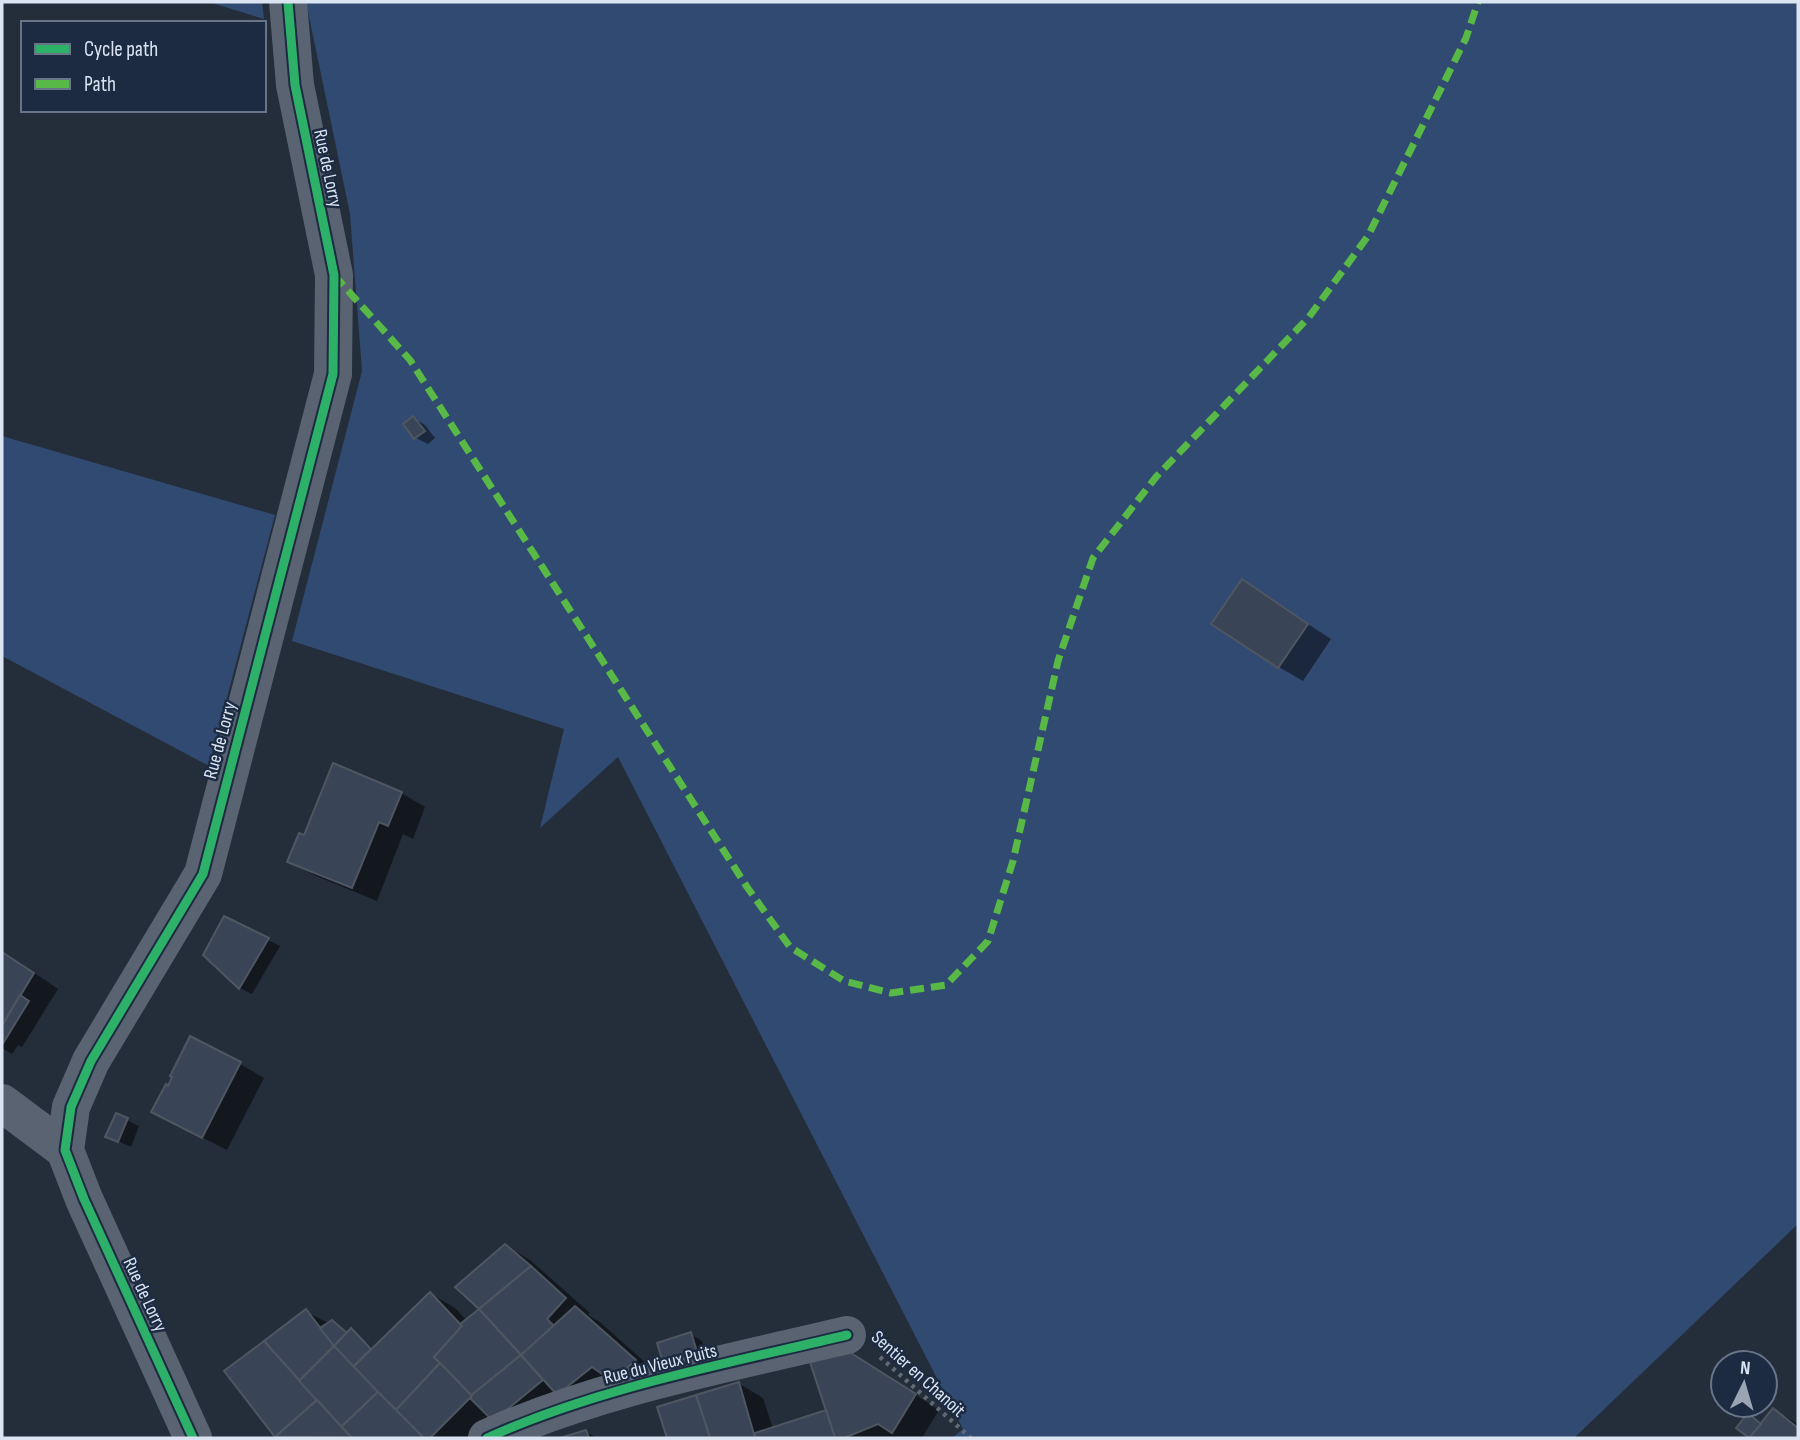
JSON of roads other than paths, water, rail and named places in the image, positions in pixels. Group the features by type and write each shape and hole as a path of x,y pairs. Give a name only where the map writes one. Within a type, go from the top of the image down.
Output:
{"street":[{"name":"Rue de Lorry","path":"193,1438 84,1199 65,1150 71,1107 91,1061 203,874 333,374 334,275 295,85 288,2"},
{"path":"2,1103 65,1150"},
{"name":"Rue du Vieux Puits","path":"487,1438 528,1419 623,1390 846,1335"}]}
